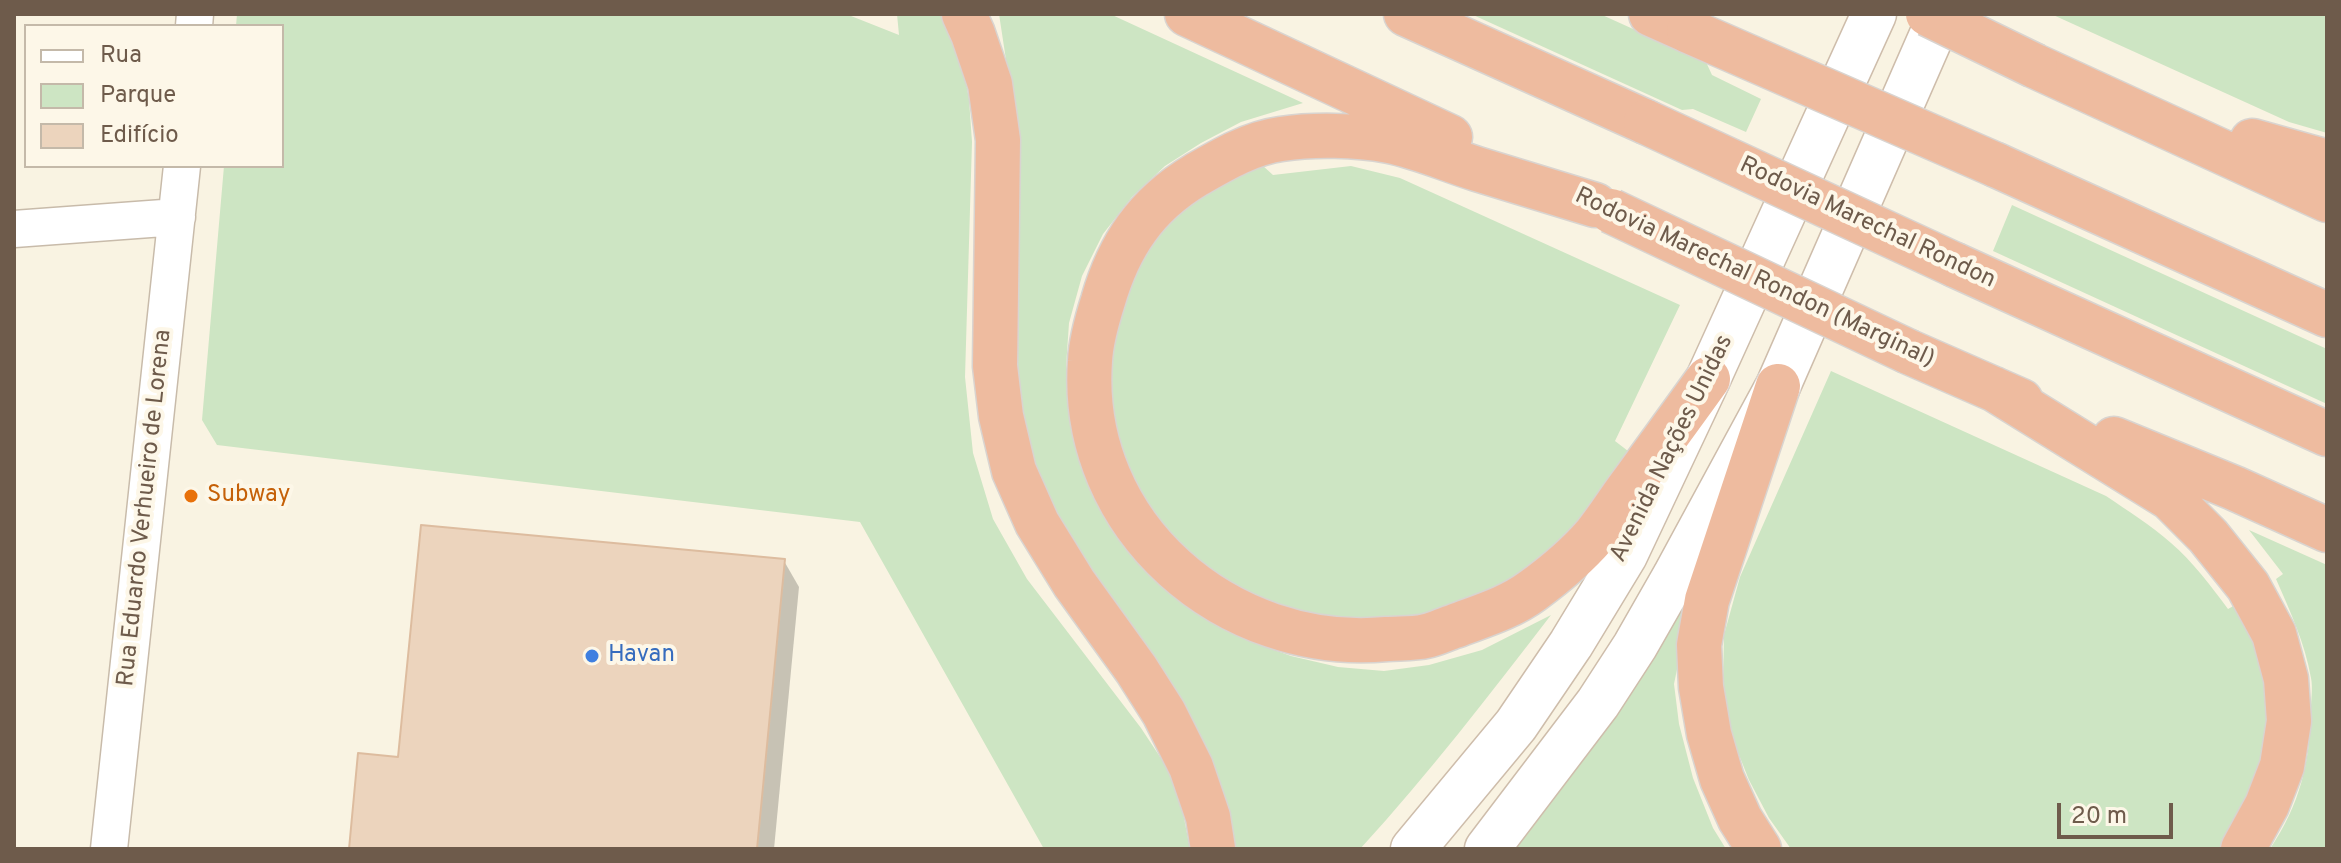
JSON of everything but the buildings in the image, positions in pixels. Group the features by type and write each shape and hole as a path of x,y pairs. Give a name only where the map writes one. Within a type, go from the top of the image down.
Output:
{"highway":[{"path":"964,14 990,84 998,140 995,366 1001,416 1014,471 1037,523 1066,571 1164,713 1191,767 1208,817 1213,849"},
{"name":"Rodovia Marechal Rondon (Marginal)","path":"1187,14 1909,352 2327,530"},
{"name":"Rodovia Marechal Rondon","path":"1406,14 2327,434"},
{"path":"1928,14 2327,200"},
{"path":"1670,23 1996,165 2327,315"},
{"path":"2110,100 2327,162"},
{"path":"1603,208 1388,141 1313,136 1277,139 1245,149 1179,185 1152,208 1127,240 1109,278 1090,360 1090,402 1097,443 1109,477 1128,514 1154,547 1185,578 1221,603 1256,620 1302,635 1332,640 1363,642 1426,636 1494,612 1528,594 1562,567 1594,536 1708,379"},
{"path":"1759,849 1740,819 1722,779 1709,734 1701,687 1699,645 1707,600 1778,386"},
{"path":"1994,389 2170,498 2208,536 2248,586 2274,634 2286,679 2289,721 2282,766 2267,805 2243,849"}],"main road":[{"name":"Avenida Nações Unidas","path":"1413,849 1516,725 1571,644 1625,555 1874,14"},
{"path":"1487,849 1598,703 1675,576 1778,386 1941,14"}],"street":[{"name":"Rua Eduardo Verhueiro de Lorena","path":"109,849 182,168"},
{"path":"14,229 177,217"}],"green space":[{"path":"237,14 846,14 899,35 897,14 944,14 961,56 969,99 972,142 965,377 973,453 993,519 1027,579 1141,728 1170,772 1190,849 1044,849 860,522 217,445 202,420 224,168 284,168 284,24 236,24"},
{"path":"999,14 1110,14 1303,103 1241,122 1201,143 1165,166 1132,197 1103,234 1082,276 1069,323 1066,367 1070,419 1085,468 1208,618 1252,642 1291,656 1338,667 1384,671 1429,665 1482,650 1551,615 1434,763 1360,849 1236,849 1227,805 1214,769 1064,533 1025,442 1017,396 1010,86"},
{"path":"1471,14 1600,14 1706,62 1712,75 1761,99 1746,132 1693,109 1682,110"},
{"path":"2051,14 2327,14 2327,133 2289,122"},
{"path":"1262,165 1273,175 1351,166 1400,178 1680,305 1615,441 1628,451 1599,496 1546,559 1506,585 1420,619 1367,625 1284,611 1206,569 1171,537 1146,505 1124,468 1110,424 1108,334 1144,244 1180,205 1220,181"},
{"path":"2012,205 2327,349 2327,404 1993,251"},
{"path":"1831,371 2106,496 2179,550 2228,609 2237,604 2261,669 2268,714 2267,737 2256,783 2223,849 1791,849 1769,818 1749,780 1731,735 1723,685 1724,635 1740,577"},
{"path":"2249,530 2327,565 2327,849 2270,849 2289,816 2301,782 2308,747 2312,686 2301,640 2276,579 2283,574"},
{"path":"1695,581 1674,684 1679,724 1693,778 1713,828 1726,849 1516,849 1607,729 1651,660"}],"place":[{"name":"Subway","path":"191,496"},
{"name":"Havan","path":"592,656"}]}
